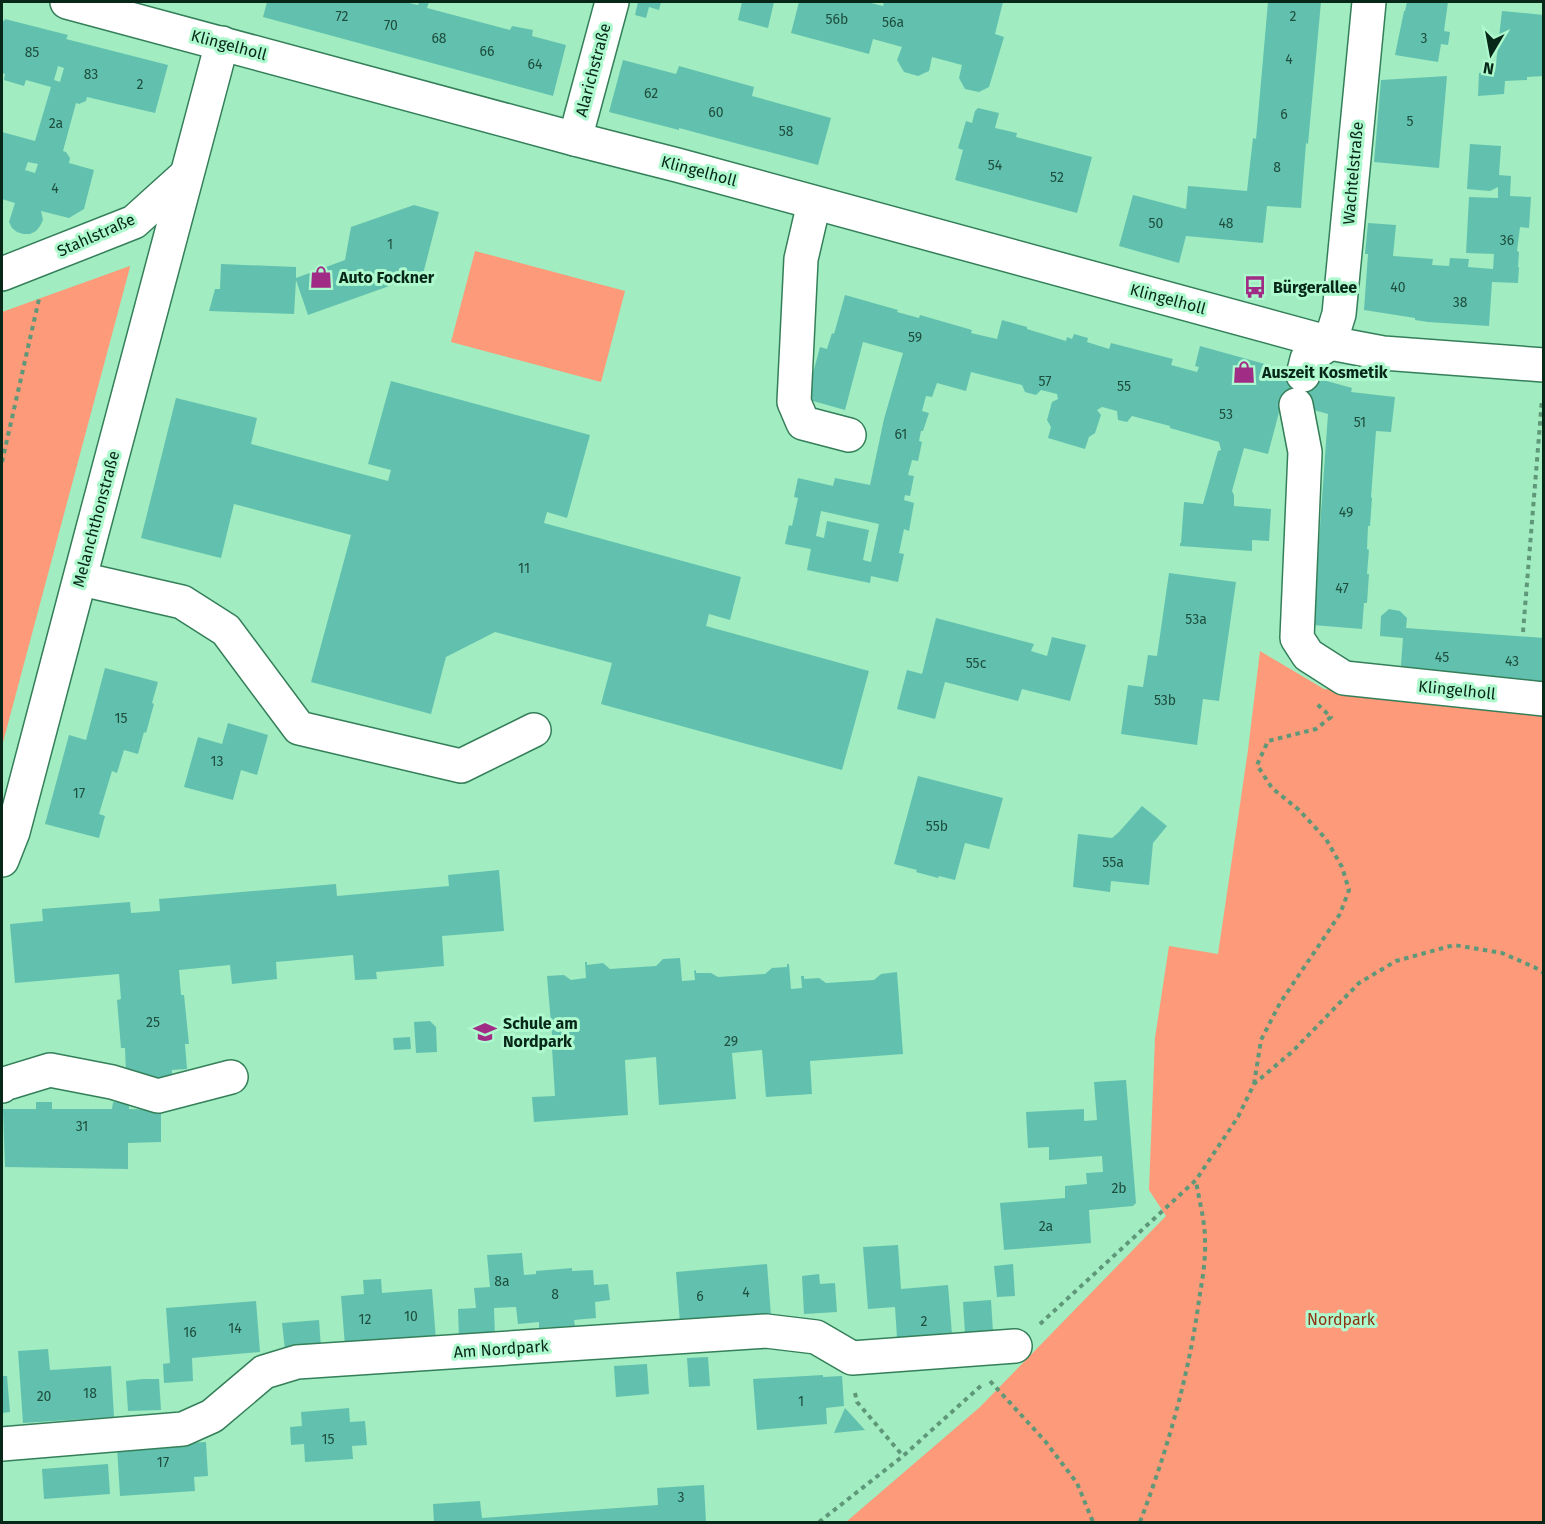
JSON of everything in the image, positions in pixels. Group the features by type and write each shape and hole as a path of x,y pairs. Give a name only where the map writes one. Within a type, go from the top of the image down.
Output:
{"street":[{"name":"Klingelholl","path":"67,2 1330,343 1383,352 1544,365"},
{"name":"Alarichstraße","path":"575,139 612,2"},
{"name":"Wachtelstraße","path":"1330,343 1339,315 1369,2"},
{"path":"185,176 222,43"},
{"name":"Stahlstraße","path":"2,274 134,222 185,176"},
{"name":"Melanchthonstraße","path":"2,860 13,832 81,579 185,176"},
{"path":"814,203 801,259 794,402 803,423 849,435"},
{"name":"Klingelholl","path":"1330,343 1307,359 1300,390 1305,452 1297,638 1308,655 1344,678 1544,699"},
{"path":"81,579 182,602 225,630 299,728 461,766 534,730"},
{"path":"2,1086 50,1070 112,1082 158,1096 231,1077"},
{"name":"Am Nordpark","path":"2,1443 183,1429 212,1416 264,1372 297,1362 766,1331 816,1337 852,1358 1016,1346"}],"path":[{"path":"2,462 39,299"},
{"path":"1522,632 1541,407"},
{"path":"1140,1522 1174,1416 1195,1330 1206,1240 1196,1180 1238,1117 1254,1084 1261,1040 1280,1003 1340,914 1349,890 1342,867 1326,839 1299,810 1272,788 1257,765 1268,741 1316,729 1331,717 1314,701"},
{"path":"1254,1084 1293,1051 1359,983 1396,961 1454,945 1502,953 1534,966 1544,973"},
{"path":"988,1379 1045,1441 1077,1483 1093,1522"},
{"path":"855,1390 857,1402 903,1456"}],"green space":[{"path":"475,251 625,291 601,382 451,342"},
{"path":"130,267 2,746 2,312"},
{"name":"Nordpark","path":"1260,651 1324,689 1543,707 1543,1522 846,1522 980,1407 1166,1216 1149,1190 1155,1038 1169,946 1218,954"}],"building":[{"path":"267,2 405,2 418,5 419,2 429,2 427,8 510,30 512,26 533,30 532,36 566,45 553,96 263,17"},
{"path":"638,2 661,2 659,10 649,7 646,18 635,15"},
{"path":"742,2 774,2 768,28 738,20"},
{"path":"799,2 867,2 883,6 884,2 1003,2 995,34 1004,37 989,87 979,92 965,89 959,78 962,65 932,57 929,71 918,76 904,72 897,60 902,47 873,39 869,54 791,33"},
{"path":"1268,2 1321,2 1301,208 1267,206 1263,243 1186,236 1179,263 1119,246 1133,195 1186,209 1188,186 1247,191 1253,138 1256,139"},
{"path":"1407,2 1448,2 1444,31 1450,32 1448,45 1441,44 1438,62 1395,55"},
{"path":"1502,11 1544,15 1544,76 1527,77 1527,80 1505,81 1504,94 1478,96 1479,73 1495,72"},
{"path":"5,19 68,35 66,39 168,65 155,113 87,97 86,101 76,103 63,151 70,158 69,163 94,170 84,209 69,218 41,211 43,220 36,231 30,234 17,232 12,228 9,222 15,203 2,199 2,132 35,141 51,87 26,80 24,86 4,80 2,21","holes":["58,66 64,68 60,82 54,80","28,162 38,164 35,173 25,170"]},
{"path":"623,60 676,74 679,66 754,87 752,96 831,118 818,165 609,112"},
{"path":"1447,76 1439,168 1374,162 1381,80"},
{"path":"978,108 999,113 995,128 1017,133 1016,137 1092,157 1077,213 955,180 963,150 958,148 966,121 972,123"},
{"path":"1470,144 1501,146 1499,175 1511,176 1510,196 1531,197 1529,228 1520,227 1517,251 1519,252 1518,283 1492,282 1489,326 1428,322 1364,310 1368,223 1396,225 1393,256 1433,259 1432,265 1449,266 1450,258 1469,259 1468,267 1493,269 1494,254 1466,253 1469,197 1498,198 1498,187 1490,191 1467,189"},
{"path":"414,205 439,212 423,274 308,315 296,280 294,314 209,311 215,289 220,289 221,264 296,267 296,278 345,260 351,227"},
{"path":"845,295 898,310 897,312 919,318 920,315 972,330 971,333 997,339 1002,320 1066,341 1067,337 1072,339 1074,334 1088,338 1087,342 1109,349 1111,343 1173,359 1171,365 1197,372 1199,367 1195,366 1200,346 1352,388 1351,392 1395,397 1391,432 1376,431 1370,526 1368,526 1367,603 1364,603 1362,629 1313,625 1328,414 1282,401 1268,454 1244,448 1232,491 1234,506 1271,509 1269,541 1252,540 1252,551 1180,546 1184,502 1203,504 1218,451 1221,450 1219,442 1132,416 1127,422 1118,420 1117,411 1102,407 1097,410 1101,415 1095,433 1089,437 1085,449 1048,438 1051,427 1047,420 1052,402 1058,399 1057,394 1041,390 1036,395 1025,392 1022,385 971,372 966,391 937,383 932,397 926,396 922,411 929,413 923,431 921,431 919,441 922,442 918,461 912,460 908,475 914,476 910,496 905,495 904,500 914,503 909,531 904,529 899,553 904,554 898,582 871,576 870,583 807,570 811,549 785,544 789,525 792,526 798,498 794,497 798,478 833,486 835,478 870,485 884,419 903,353 863,342 845,410 806,399 820,347 827,349 832,333 834,334","holes":["821,511 879,524 871,562 863,560 869,530 827,521 824,538 816,536"]},
{"path":"391,381 590,435 567,518 547,512 544,523 741,577 730,620 709,614 706,626 869,671 842,770 601,704 612,663 495,632 446,657 431,714 311,682 351,535 234,504 221,558 141,538 176,398 257,418 251,444 388,481 391,470 368,464"},
{"path":"1169,573 1236,582 1219,701 1203,699 1197,745 1121,734 1128,685 1143,687 1148,655 1157,656"},
{"path":"1389,609 1400,611 1407,618 1406,628 1544,638 1544,688 1400,677 1403,638 1380,636 1381,616"},
{"path":"936,618 1034,644 1031,651 1047,656 1052,637 1086,645 1070,701 1022,689 1018,701 945,682 935,719 897,709 907,670 922,674"},
{"path":"105,668 158,682 146,733 144,732 138,754 124,750 117,773 112,771 99,814 105,816 99,838 45,824 69,735 86,740"},
{"path":"228,723 268,735 257,775 241,770 233,800 184,787 198,737 222,744"},
{"path":"918,776 1003,798 989,849 965,843 955,880 939,876 938,878 894,864"},
{"path":"1142,806 1167,826 1153,843 1149,885 1111,881 1110,892 1073,887 1078,834 1112,838"},
{"path":"499,870 504,931 442,936 444,966 376,972 377,979 355,980 353,955 276,962 277,979 232,984 230,965 179,970 189,1044 185,1044 187,1069 172,1070 172,1077 164,1081 142,1079 142,1072 126,1073 125,1048 121,1048 117,1000 121,999 119,974 15,983 10,924 43,921 42,909 130,902 131,913 160,911 159,899 336,884 337,896 449,886 448,875"},
{"path":"680,958 682,981 695,980 694,971 696,970 696,973 711,973 718,977 765,974 772,968 787,967 789,964 791,989 802,988 801,976 804,976 804,979 819,978 826,983 874,980 881,974 897,972 903,1054 810,1061 812,1094 766,1097 762,1050 732,1053 736,1099 659,1105 656,1057 625,1060 628,1115 534,1122 532,1097 555,1096 552,1048 560,1047 559,1035 552,1035 547,976 564,975 571,980 586,978 585,962 587,965 603,963 610,969 656,966 663,959"},
{"path":"430,1021 436,1027 437,1052 416,1053 414,1022"},
{"path":"410,1037 411,1049 394,1050 393,1038"},
{"path":"1126,1080 1136,1203 1133,1206 1089,1210 1091,1243 1004,1250 1000,1203 1065,1198 1065,1186 1087,1184 1086,1173 1103,1172 1102,1156 1049,1160 1049,1147 1028,1148 1026,1112 1084,1109 1084,1121 1097,1120 1094,1082"},
{"path":"36,1102 52,1102 52,1109 112,1109 113,1102 129,1103 129,1109 161,1110 161,1142 128,1143 128,1169 5,1167 3,1109 36,1109"},
{"path":"898,1245 901,1289 948,1285 952,1334 897,1338 895,1307 868,1309 863,1247"},
{"path":"522,1253 524,1275 536,1274 536,1271 572,1268 572,1271 593,1270 594,1285 608,1284 610,1300 595,1302 596,1318 574,1320 575,1326 539,1328 539,1322 518,1324 516,1307 494,1308 495,1336 459,1339 458,1309 476,1308 474,1288 490,1287 487,1255"},
{"path":"767,1264 771,1316 680,1323 676,1272"},
{"path":"1013,1264 1015,1296 997,1297 994,1266"},
{"path":"819,1274 820,1284 835,1283 837,1312 804,1314 802,1276"},
{"path":"381,1279 382,1293 432,1289 436,1340 345,1346 341,1296 364,1294 363,1280"},
{"path":"991,1300 993,1332 965,1334 963,1302"},
{"path":"256,1301 260,1352 192,1358 193,1381 164,1383 163,1364 170,1363 166,1308"},
{"path":"319,1320 321,1348 285,1350 282,1323"},
{"path":"48,1349 50,1370 111,1366 114,1417 23,1423 18,1351"},
{"path":"708,1357 710,1386 689,1387 687,1358"},
{"path":"647,1364 649,1394 616,1397 614,1366"},
{"path":"823,1375 823,1377 842,1376 844,1406 826,1408 827,1424 757,1430 753,1379"},
{"path":"2,1376 7,1376 10,1412 2,1413"},
{"path":"159,1379 161,1410 128,1411 126,1381"},
{"path":"349,1408 350,1422 365,1421 367,1445 352,1446 353,1459 305,1462 304,1444 291,1445 290,1427 302,1426 301,1412"},
{"path":"845,1408 865,1430 834,1433"},
{"path":"206,1442 208,1476 194,1477 195,1491 120,1496 117,1447"},
{"path":"108,1464 110,1494 44,1499 42,1469"},
{"path":"704,1485 706,1522 434,1522 433,1504 480,1501 482,1518 658,1505 657,1488"}],"place":[{"name":"Auto Fockner","path":"321,277"},
{"name":"Bürgerallee","path":"1255,287"},
{"name":"Auszeit Kosmetik","path":"1244,372"},
{"name":"Schule am Nordpark","path":"485,1032"}]}
